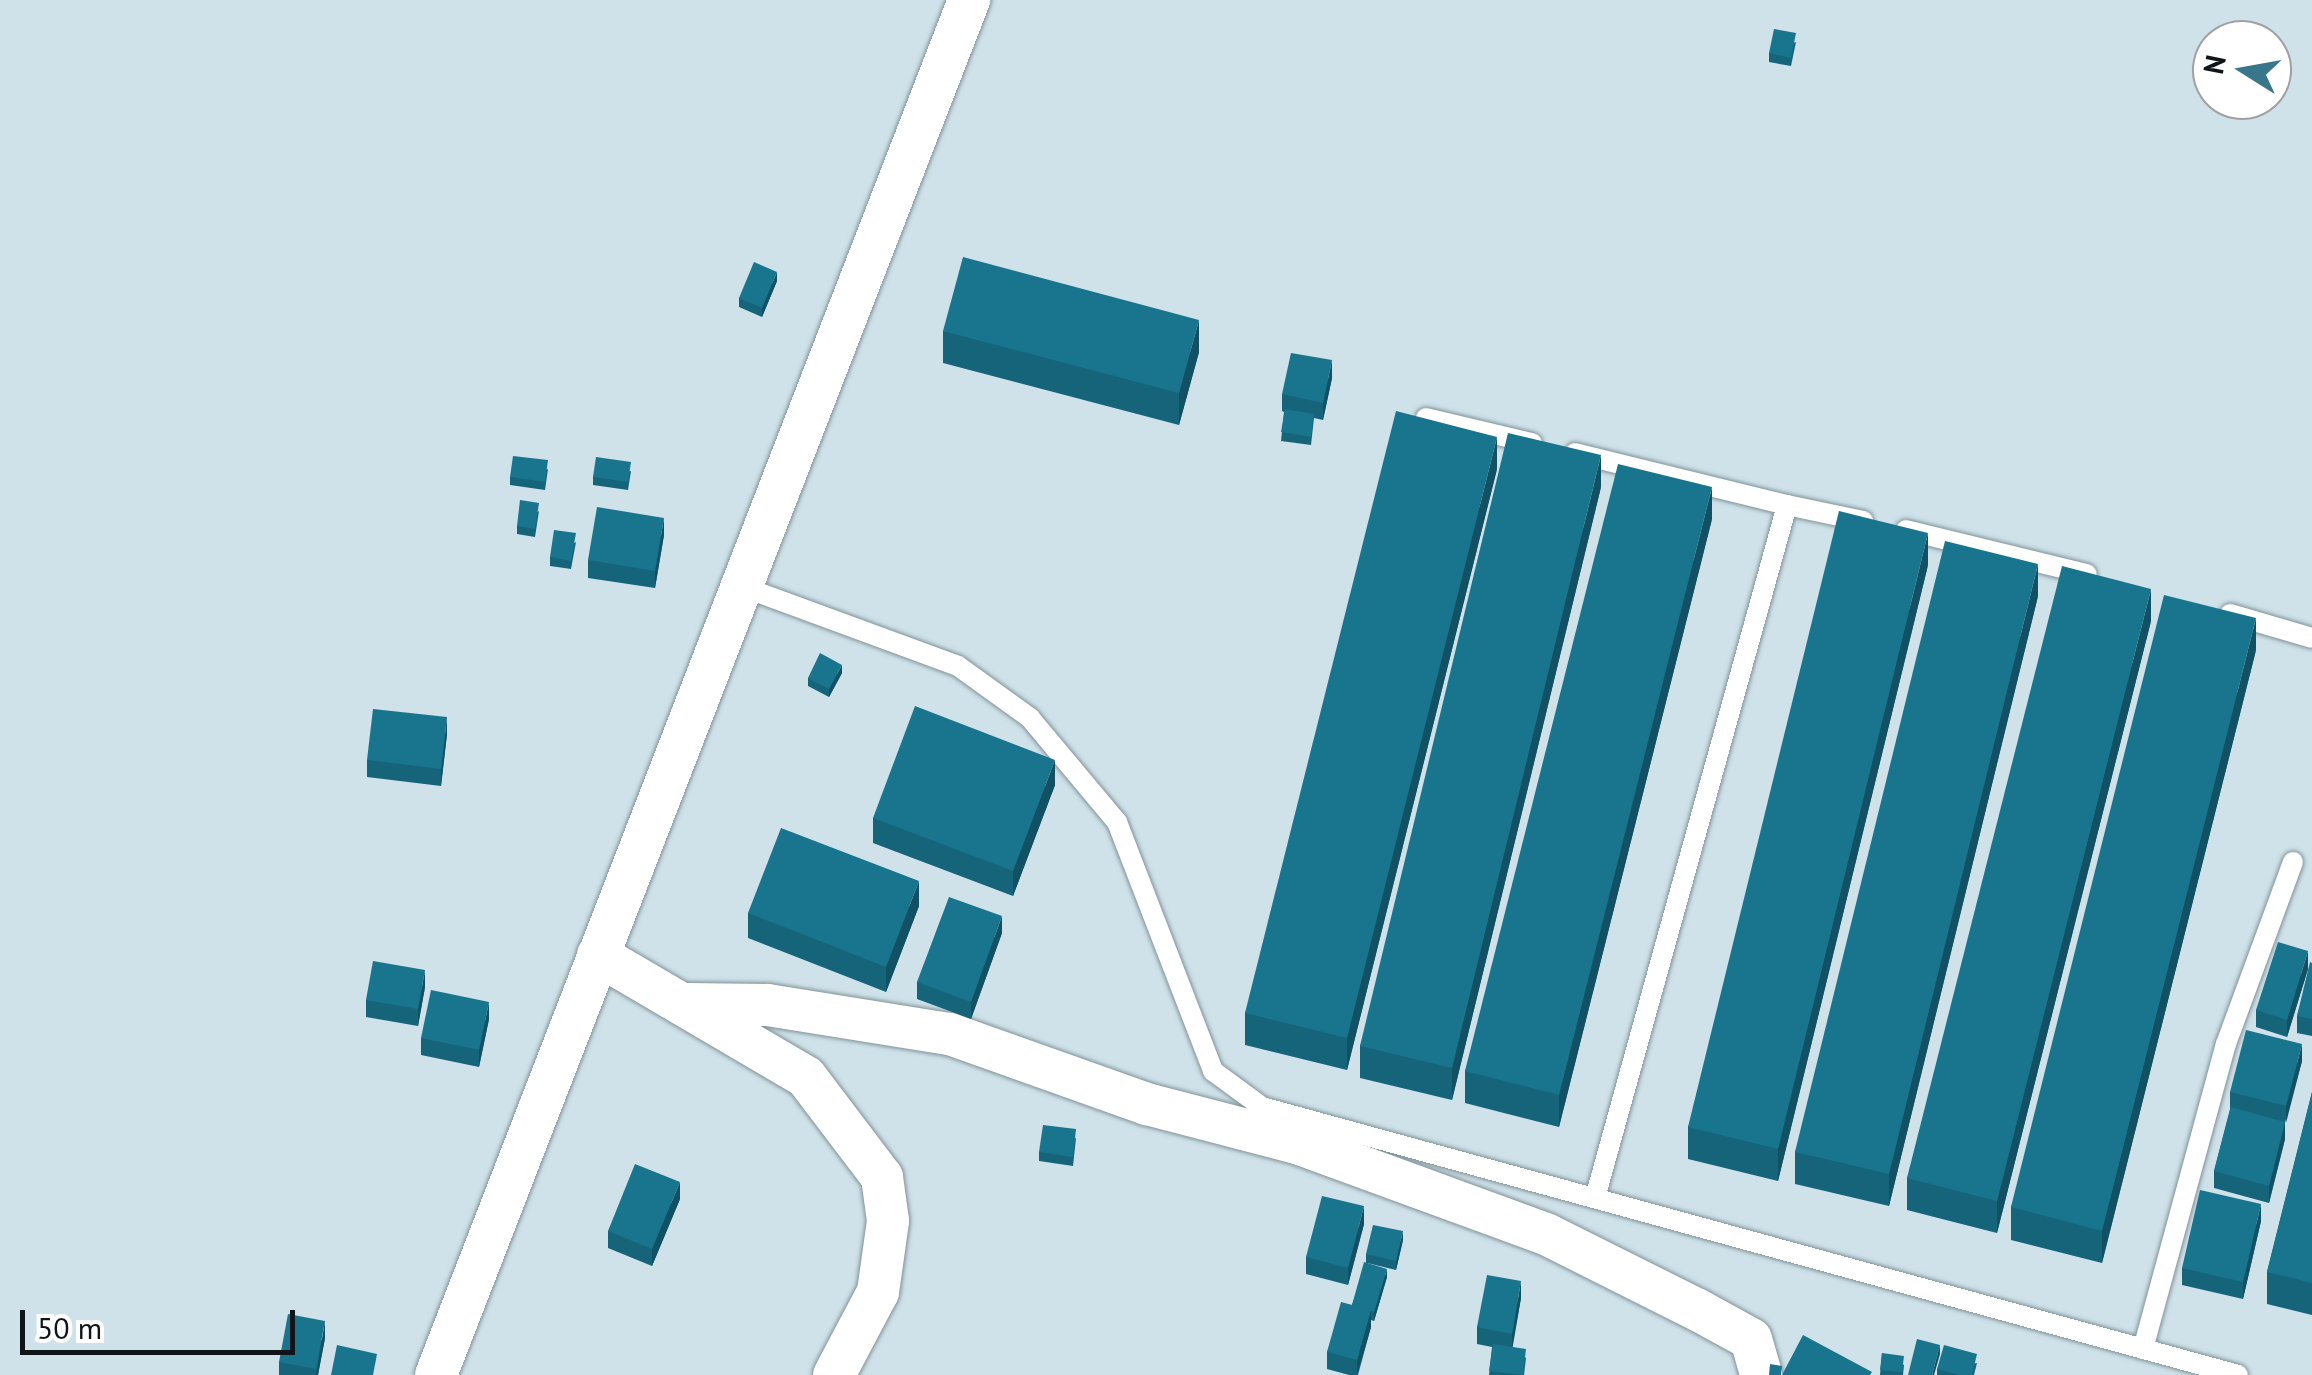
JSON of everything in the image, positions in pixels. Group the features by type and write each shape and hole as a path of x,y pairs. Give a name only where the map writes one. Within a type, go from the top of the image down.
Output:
{"street":[{"path":"436,1375 736,584 969,0"},
{"path":"598,955 806,1077 882,1177 888,1221 878,1292 834,1375"},
{"path":"687,1004 768,1005 950,1034 1148,1104 1296,1143 1546,1234 1751,1339 1761,1375"}],"lane":[{"path":"1426,418 2120,583"},
{"path":"1595,1198 1787,504"},
{"path":"736,584 958,666 1030,718 1117,822 1187,1017 1213,1071 1242,1094 1595,1198 2238,1375"},
{"path":"2197,605 2312,638"},
{"path":"2144,1349 2226,1044 2294,862"}],"building":[{"path":"1774,29 1796,33 1791,58 1769,53"},
{"path":"963,257 1199,320 1179,393 943,331"},
{"path":"754,262 777,272 762,308 739,298"},
{"path":"1291,353 1332,360 1323,403 1282,394"},
{"path":"1285,409 1314,414 1311,437 1281,432"},
{"path":"1396,411 1497,437 1347,1038 1245,1013"},
{"path":"1508,433 1601,455 1452,1068 1360,1046"},
{"path":"513,456 548,460 545,482 510,477"},
{"path":"596,457 631,462 628,482 593,477"},
{"path":"1618,464 1712,487 1559,1095 1465,1071"},
{"path":"520,500 539,503 535,529 517,526"},
{"path":"597,507 664,518 655,571 588,560"},
{"path":"1839,511 1928,533 1778,1149 1688,1127"},
{"path":"554,530 576,533 571,561 550,557"},
{"path":"1945,541 2038,564 1889,1174 1795,1152"},
{"path":"2062,566 2151,589 1997,1201 1907,1178"},
{"path":"2164,595 2256,618 2102,1231 2011,1207"},
{"path":"820,653 842,665 829,689 808,678"},
{"path":"915,706 1055,760 1013,871 873,818"},
{"path":"373,709 447,717 441,769 367,760"},
{"path":"781,828 919,881 886,967 748,913"},
{"path":"949,897 1002,916 971,1002 917,982"},
{"path":"2278,942 2308,951 2287,1020 2256,1010"},
{"path":"373,961 425,970 418,1009 366,1000"},
{"path":"2312,963 2312,1019 2297,1016"},
{"path":"431,990 489,1002 479,1050 421,1038"},
{"path":"2246,1030 2302,1044 2286,1106 2230,1092"},
{"path":"2312,1092 2312,1283 2267,1272"},
{"path":"2231,1107 2285,1122 2269,1186 2214,1171"},
{"path":"1043,1125 1076,1129 1073,1157 1039,1152"},
{"path":"635,1164 680,1182 652,1249 608,1231"},
{"path":"2200,1190 2261,1204 2243,1282 2182,1268"},
{"path":"1322,1196 1364,1206 1348,1268 1306,1257"},
{"path":"1373,1225 1403,1231 1396,1261 1366,1254"},
{"path":"1364,1262 1387,1269 1374,1312 1352,1305"},
{"path":"1487,1275 1521,1281 1512,1334 1477,1327"},
{"path":"1341,1302 1371,1310 1357,1360 1327,1352"},
{"path":"288,1314 325,1321 316,1369 279,1362"},
{"path":"1803,1335 1872,1372 1782,1375"},
{"path":"1917,1339 1940,1345 1932,1375 1908,1375"},
{"path":"1493,1344 1526,1349 1523,1375 1489,1371"},
{"path":"337,1345 377,1354 373,1375 331,1375"},
{"path":"1944,1345 1977,1354 1972,1375 1937,1369"},
{"path":"1882,1353 1904,1356 1902,1372 1880,1370"},
{"path":"1770,1364 1782,1366 1781,1375 1769,1375"}]}
